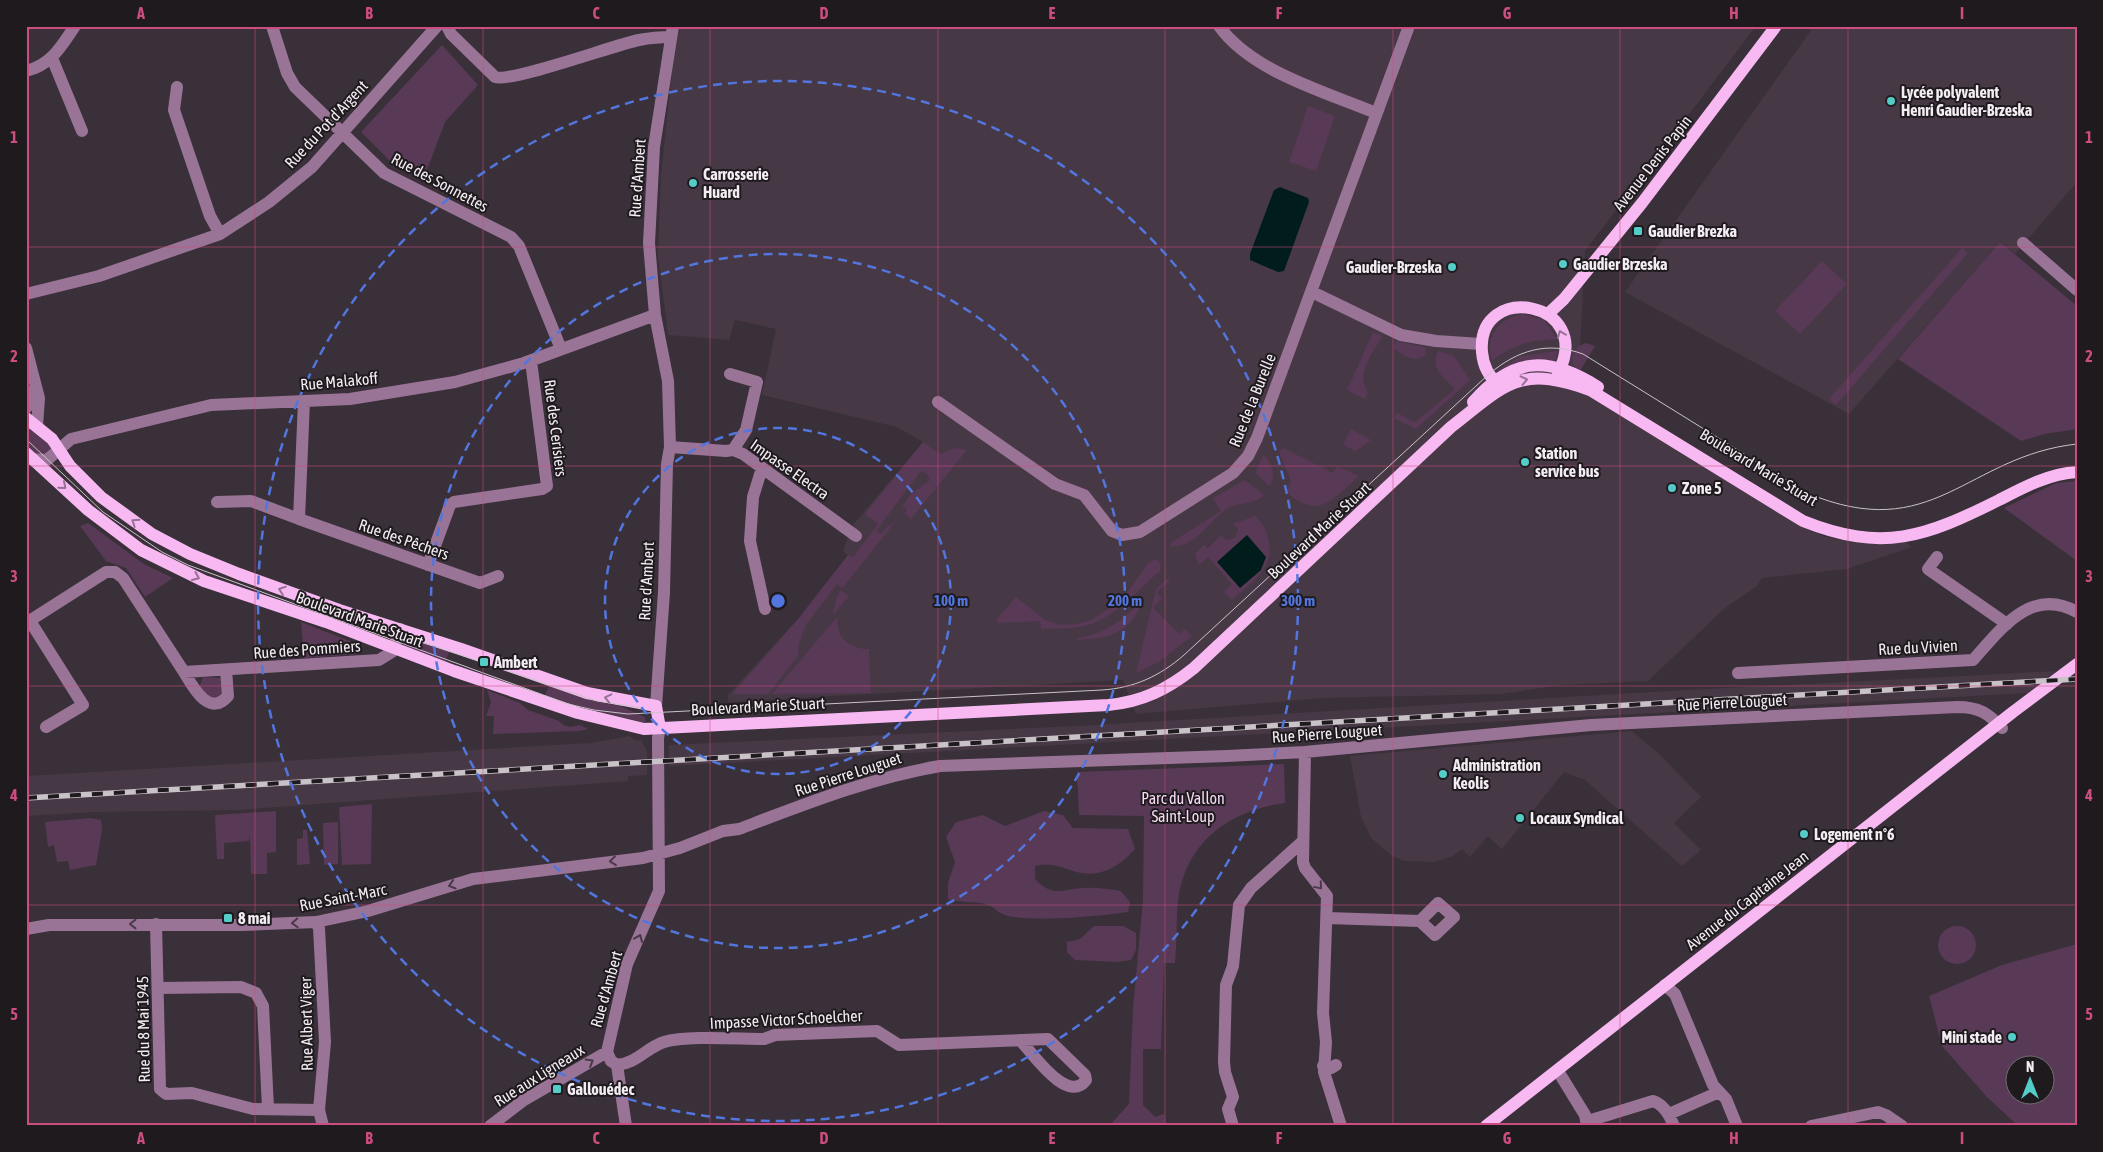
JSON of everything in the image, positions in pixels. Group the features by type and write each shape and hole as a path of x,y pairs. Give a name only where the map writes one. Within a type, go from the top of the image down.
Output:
{"main road":[{"name":"Avenue Denis Papin","path":"1548,314 1564,299 1642,204 1776,26"},
{"path":"1498,384 1484,362 1481,344 1490,323 1497,315 1511,308 1535,308 1554,319 1563,336 1564,356 1561,368 1553,378 1597,394 1803,521 1827,531 1857,537 1877,538 1924,534 1951,524 2044,479 2077,472"},
{"name":"Boulevard Marie Stuart","path":"28,457 88,510 141,550 166,564 226,589 326,622 578,713 644,729 1108,705 1123,703 1154,694 1182,678 1194,668 1498,384 1524,367 1548,365 1580,376 1791,508 1829,525 1844,529 1881,533 1933,524 2045,471 2077,465"},
{"name":"Boulevard Marie Stuart","path":"1498,384 1519,380 1553,378"},
{"name":"Boulevard Marie Stuart","path":"26,418 52,438 70,466 101,497 152,534 190,554 302,597 587,693 656,706"},
{"name":"Avenue du Capitaine Jean","path":"1496,1126 1560,1073 2077,664"},
{"name":"Avenue du Capitaine Jean","path":"2000,726 2077,669"},
{"name":"Rue d'Ambert","path":"656,706 660,728"},
{"name":"Avenue du Capitaine Jean","path":"1486,1126 1560,1073"}],"street":[{"path":"26,71 40,68 52,58 75,26"},
{"name":"Rue des Sonnettes","path":"272,26 287,73 295,87 384,173 511,237 519,246 561,348"},
{"name":"Rue du Pot d'Argent","path":"26,294 99,276 220,234 269,202 305,173 343,133 437,26"},
{"path":"447,26 457,40 495,77 500,79 521,75 671,32"},
{"path":"1219,26 1235,46 1263,64 1304,84 1376,114"},
{"name":"Rue de la Burelle","path":"938,402 1055,484 1084,495 1112,531 1122,535 1134,534 1229,476 1248,456 1257,438 1409,26"},
{"name":"Rue d'Ambert","path":"656,706 664,592 666,497 670,447 668,381 651,285 650,214 654,147 671,32"},
{"path":"52,58 82,131"},
{"path":"178,88 174,110 210,216 220,234"},
{"path":"2023,243 2077,290"},
{"path":"1312,292 1401,336 1423,340 1481,344"},
{"name":"Rue Malakoff","path":"28,457 47,460 71,439 211,405 350,399 455,382 531,360 655,315"},
{"path":"26,348 39,398 36,426"},
{"name":"Rue des Cerisiers","path":"428,565 450,505 454,502 542,489 547,486 531,360"},
{"path":"730,374 757,382 746,430 733,450"},
{"path":"26,408 34,399 35,382"},
{"path":"299,519 304,401"},
{"name":"Impasse Electra","path":"670,447 726,452 733,450 762,468 856,536"},
{"path":"762,468 753,497 750,542 765,609"},
{"name":"Rue des Pêchers","path":"217,502 250,501 480,583 498,576"},
{"path":"1937,558 1928,569 2007,624"},
{"path":"46,727 83,705 28,622 106,572 115,572 123,578 202,698 215,704 222,702 228,696 226,670"},
{"name":"Rue du Vivien","path":"1738,673 1973,660 2016,614 2042,603 2065,605 2077,612"},
{"path":"394,648 400,629"},
{"name":"Rue des Pommiers","path":"184,672 379,660 388,657 394,648"},
{"name":"Rue Pierre Louguet","path":"660,852 680,848 723,831 739,829 866,782 900,773 940,766 1087,763 1305,752 1591,726 1958,707 1982,710 2000,726"},
{"name":"Rue d'Ambert","path":"626,1126 617,1065 612,1061 607,1052 627,964 659,891 658,738 660,728"},
{"path":"1305,752 1302,842 1305,868 1327,896 1323,1013 1330,1062 1330,1092 1341,1126"},
{"path":"1233,1126 1228,1109 1233,1097 1224,1062 1226,985 1233,966 1239,905 1251,888 1302,842"},
{"name":"Rue Saint-Marc","path":"26,929 49,925 250,925 316,922 368,911 465,881 643,858 660,852"},
{"path":"1327,918 1420,921"},
{"name":"Rue Albert Viger","path":"316,922 319,928 325,1042 320,1110 323,1126"},
{"name":"Rue du 8 Mai 1945","path":"156,924 160,1089 166,1094 192,1093 253,1109 320,1110"},
{"path":"158,988 241,987 256,993 263,1006 268,1108"},
{"path":"1667,988 1675,994 1713,1085 1726,1099 1737,1126"},
{"name":"Impasse Victor Schoelcher","path":"617,1065 637,1060 652,1047 675,1040 764,1039 775,1035 877,1032 899,1045 1020,1040 1048,1039 1085,1075 1086,1080 1083,1086 1074,1088 1062,1086 1020,1040"},
{"name":"Rue aux Ligneaux","path":"490,1126 524,1100 607,1052"},
{"path":"1560,1073 1587,1124 1653,1101 1658,1102 1672,1120 1719,1092"},
{"path":"1811,1126 1878,1112 1902,1126"}],"shaded area":[{"path":"680,26 1756,26 1585,251 1578,391 1596,397 1811,531 1826,537 1857,543 1906,542 1912,547 1847,569 1762,578 1757,586 1725,608 1648,681 1560,685 1502,694 1321,698 1136,714 1123,680 728,702 728,695 799,618 848,555 843,551 852,526 923,442 897,427 762,395 776,329 735,320 729,340 668,335 658,255 661,176 675,41"},
{"path":"1814,26 2077,26 2077,182 2015,254 2000,242 1849,414 1625,292"},
{"path":"1280,187 1308,198 1309,202 1284,271 1278,272 1250,260 1250,254 1274,190"},
{"path":"1247,535 1266,557 1261,570 1240,588 1217,562"},
{"path":"2056,671 2028,693 669,766 669,745 1077,726 1652,692"},
{"path":"1632,731 1660,755 1701,797 1674,823 1701,850 1682,866 1585,780 1564,772 1502,849 1488,836 1470,857 1462,849 1451,857 1435,862 1404,861 1392,856 1371,838 1361,817 1350,756"},
{"path":"629,736 635,740 641,740 647,751 647,775 628,776 628,781 238,810 96,812 26,816 26,776 590,743"}],"green space":[{"path":"442,45 478,85 445,122 424,178 391,162 361,132"},
{"path":"1308,106 1335,116 1316,171 1289,162"},
{"path":"2000,242 2077,306 2077,429 2045,434 2021,441 1898,359"},
{"path":"1962,248 1968,253 1836,405 1829,399"},
{"path":"1822,261 1847,284 1800,334 1775,311"},
{"path":"1522,314 1544,320 1557,339 1522,344 1492,361 1490,345 1495,330 1506,320"},
{"path":"1373,332 1382,336 1364,371 1364,385 1368,392 1365,399 1347,390"},
{"path":"1395,341 1425,347 1425,355 1417,359 1409,358 1394,348"},
{"path":"1586,343 1595,346 1580,371 1573,365 1573,354 1576,349"},
{"path":"1438,351 1454,356 1470,380 1416,429 1394,418 1397,413 1415,422 1455,389 1437,368 1436,358"},
{"path":"1558,351 1555,362 1501,373 1498,370 1521,356"},
{"path":"26,422 51,446 50,451 41,458 26,448"},
{"path":"1351,429 1371,440 1356,451 1343,445"},
{"path":"923,442 940,454 956,448 967,450 911,519 904,513 907,512 905,507 902,507 910,495 930,480 927,474 921,471 876,531 881,534 895,522 841,590 849,596 833,615 836,599 842,588 837,584 806,625 799,643 798,656 768,694 732,694 798,619 848,555 853,557 878,524 865,514"},
{"path":"1283,448 1333,473 1337,466 1359,476 1325,504 1317,506 1308,505 1298,501 1286,492 1291,481 1279,452"},
{"path":"1263,455 1269,462 1273,473 1270,486 1255,473"},
{"path":"1245,480 1264,495 1255,501 1234,506 1224,511 1200,534 1186,544 1170,546 1172,542 1221,511 1213,498"},
{"path":"2077,481 2077,561 2004,508 2056,483"},
{"path":"1255,516 1267,534 1270,549 1269,556 1260,574 1232,600 1224,592 1232,584 1208,557 1199,565 1195,554 1204,545 1208,548 1221,535 1226,540 1235,538 1238,529 1233,524"},
{"path":"88,523 144,564 173,578 145,597 126,568 106,561 80,526"},
{"path":"1156,559 1161,564 1160,571 1113,612 1092,624 1075,628 1041,629 1040,621 998,623 997,619 1016,597 1045,620 1060,625 1076,624 1091,620 1121,601 1149,562"},
{"path":"1167,579 1170,581 1157,592 1162,599 1153,607 1179,634 1185,629 1192,636 1159,662 1136,673 1156,589"},
{"path":"1143,600 1132,620 1118,632 1099,638 1077,640 1077,638 1096,633 1113,625"},
{"path":"837,617 839,631 845,641 855,647 869,649 871,693 772,694"},
{"path":"301,622 360,645 359,654 304,658"},
{"path":"409,635 450,649 445,663 404,648"},
{"path":"203,677 220,678 223,683 222,695 214,699 199,688"},
{"path":"550,683 616,704 645,717 646,723 544,698"},
{"path":"487,690 520,703 528,710 559,721 563,725 570,727 580,725 588,729 580,731 493,734 494,716 486,716 491,702"},
{"name":"Parc du Vallon Saint-Loup","path":"1284,764 1285,803 1246,813 1214,833 1200,846 1182,880 1178,901 1175,963 1164,963 1161,1049 1143,1049 1143,1105 1155,1117 1164,1114 1166,1126 1109,1126 1129,1104 1133,1008 1143,900 1144,816 1079,815 1077,772"},
{"path":"372,804 371,864 342,865 339,807"},
{"path":"276,811 276,852 267,853 267,874 251,874 250,835 249,841 224,843 224,859 217,859 215,815"},
{"path":"1044,811 1063,815 1073,828 1128,829 1135,849 1115,866 1100,873 1091,874 1040,865 1035,866 1035,879 1046,888 1057,891 1102,888 1121,891 1130,902 1128,912 1047,919 1016,917 1000,913 985,904 948,899 948,883 955,862 946,837 956,822 983,815 1005,826"},
{"path":"90,818 101,820 102,830 96,865 70,870 68,861 57,862 54,845 48,847 45,822"},
{"path":"338,822 338,864 324,865 323,823"},
{"path":"303,830 307,830 310,864 297,865 297,839 303,838"},
{"path":"1094,926 1123,926 1136,933 1136,950 1131,960 1117,962 1075,960 1067,952 1067,942 1080,939"},
{"path":"1957,926 1971,931 1976,945 1971,959 1957,964 1943,959 1938,945 1943,931"},
{"path":"2077,944 2077,1126 2018,1126 1987,1097 1942,1046 1929,996 2002,965"}],"tram line":[{"path":"26,439 103,512 162,552 188,565 568,704 594,710 628,714 1102,690 1125,687 1146,680 1166,669 1184,655 1489,374 1511,359 1533,350 1557,348 1583,354 1807,493 1851,507 1887,509 1919,504 1948,493 2006,464 2039,452 2077,444"},
{"path":"362,622 597,701 643,708"}],"railway":[{"path":"26,798 2077,679"}],"place":[{"name":"Lycée polyvalent Henri Gaudier-Brzeska","path":"1891,101"},
{"name":"Carrosserie Huard","path":"693,183"},
{"name":"Gaudier Brezka","path":"1638,231"},
{"name":"Gaudier Brzeska","path":"1563,264"},
{"name":"Gaudier-Brzeska","path":"1452,267"},
{"name":"Station service bus","path":"1525,462"},
{"name":"Zone 5","path":"1672,488"},
{"name":"Ambert","path":"484,662"},
{"name":"Administration Keolis","path":"1443,774"},
{"name":"Locaux Syndical","path":"1520,818"},
{"name":"Logement n°6","path":"1804,834"},
{"name":"8 mai","path":"228,918"},
{"name":"Mini stade","path":"2012,1037"},
{"name":"Gallouédec","path":"557,1089"}]}
